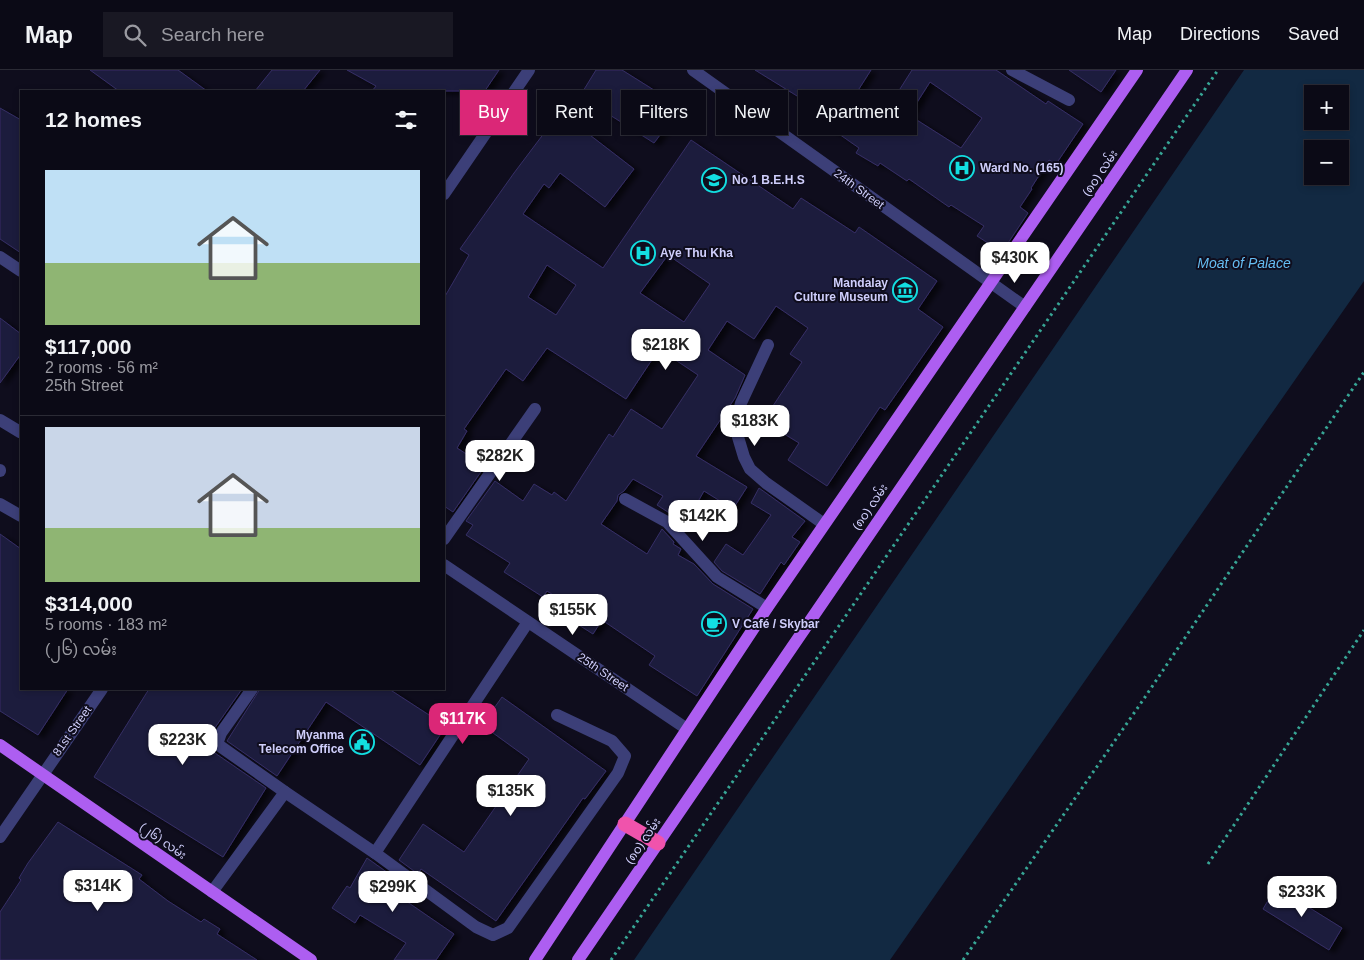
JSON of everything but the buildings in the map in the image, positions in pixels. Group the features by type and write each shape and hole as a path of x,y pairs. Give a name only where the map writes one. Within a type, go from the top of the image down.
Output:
{"highway":[{"path":"625,824 658,844"}],"main road":[{"name":"(၈၀) လမ်း","path":"535,960 767,608 1137,70"},
{"name":"(၈၀) လမ်း","path":"578,960 1187,70"},
{"name":"(၂၆) လမ်း","path":"0,745 311,960"}],"street":[{"path":"445,193 529,70"},
{"name":"24th Street","path":"693,70 1025,307"},
{"path":"1012,70 1029,74 1069,100"},
{"path":"0,257 20,270"},
{"path":"768,346 741,403 735,427 744,457 750,469 766,483 824,524"},
{"path":"445,538 535,409"},
{"path":"0,420 20,432"},
{"path":"625,499 667,522 717,577 767,608"},
{"path":"0,504 20,515"},
{"name":"25th Street","path":"445,566 687,729"},
{"path":"376,853 528,622"},
{"name":"81st Street","path":"0,836 101,690"},
{"path":"251,690 221,733 217,744 376,853 476,926 493,935 508,928 618,773 625,756 612,741 556,715"},
{"path":"212,892 285,792"}],"path":[{"path":"611,960 1218,70"},
{"path":"963,960 1364,372"},
{"path":"1208,864 1364,630"}],"water":[{"name":"Moat of Palace","path":"1244,70 1364,70 1364,281 890,960 634,960"}],"place":[{"name":"Ward No. (165)","path":"962,168"},
{"name":"No 1 B.E.H.S","path":"714,180"},
{"name":"Aye Thu Kha","path":"643,253"},
{"name":"Mandalay Culture Museum","path":"905,290"},
{"name":"V Café / Skybar","path":"714,624"},
{"name":"Myanma Telecom Office","path":"362,742"}]}
